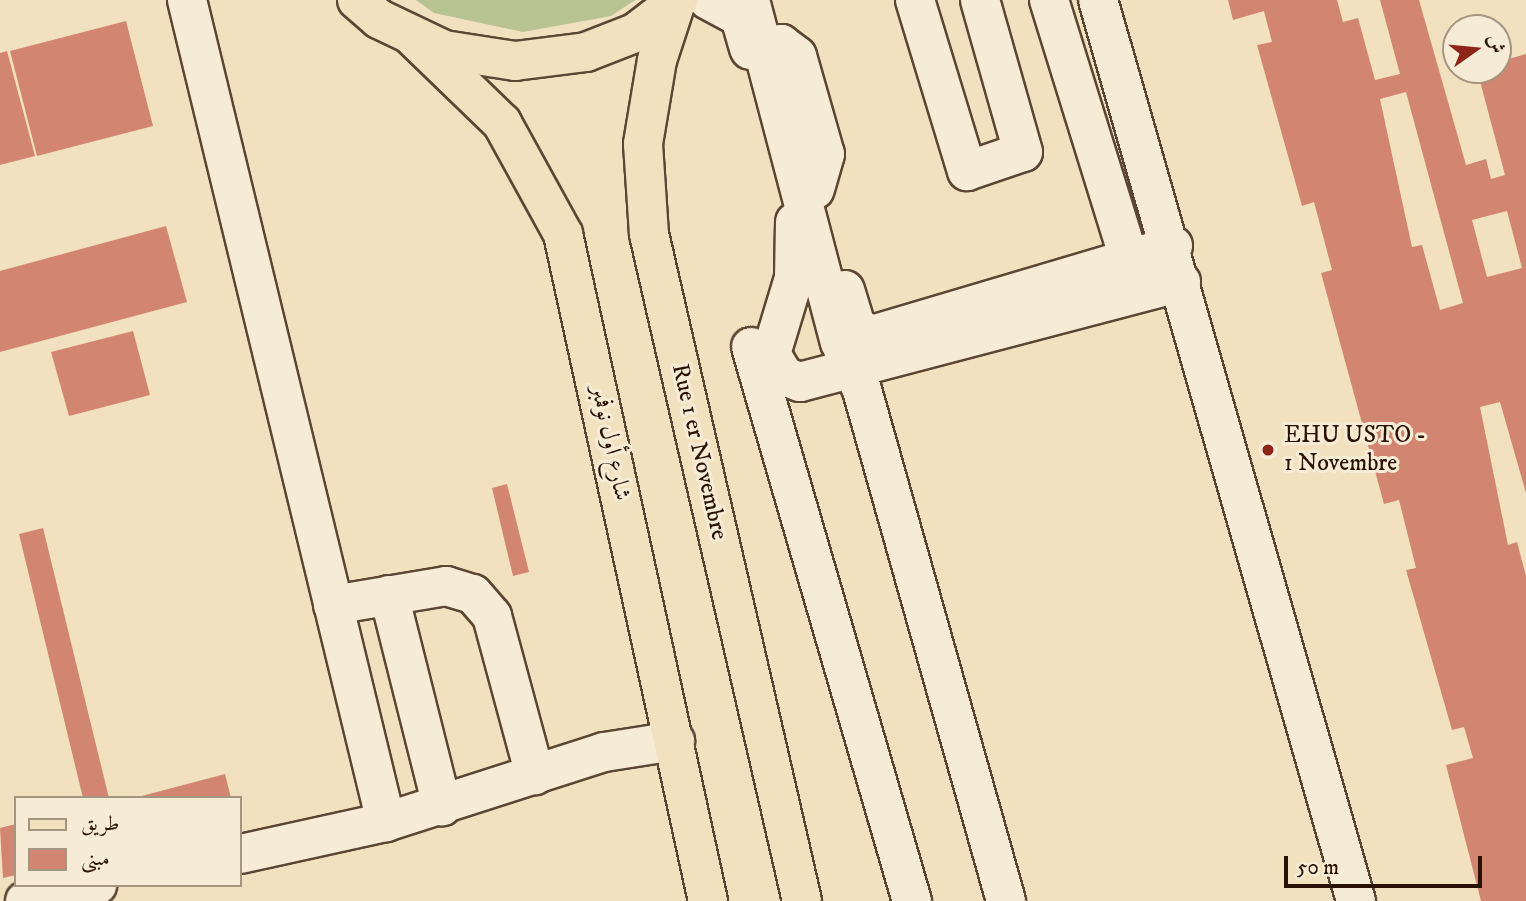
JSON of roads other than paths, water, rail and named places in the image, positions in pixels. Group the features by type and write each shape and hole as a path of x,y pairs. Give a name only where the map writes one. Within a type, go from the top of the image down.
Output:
{"main road":[{"path":"357,0 411,35 444,50 515,61 575,54 635,33 687,1"},
{"name":"Rue 1 er Novembre","path":"687,1 656,60 643,144 649,234 802,901"},
{"name":"شارع أول نوفمبر","path":"411,35 502,123 563,234 708,901"}],"lane":[{"path":"187,0 386,822"},
{"path":"750,0 756,49 797,248 771,355 784,376 809,382 857,361 950,331 1177,264"},
{"path":"915,0 967,171 1023,152 981,0"},
{"path":"1049,0 1129,259"},
{"path":"1098,0 1177,264 1356,901"},
{"path":"687,1 740,18 756,49 857,361"},
{"path":"756,49 780,72 815,190 857,361 1006,901"},
{"path":"797,248 752,334 753,361 772,415 912,901"},
{"path":"950,331 1129,259 1177,264"},
{"path":"778,327 810,324 857,361"},
{"path":"772,415 857,361"},
{"path":"333,605 446,586 484,604 536,775"},
{"path":"389,595 442,806"},
{"path":"242,854 386,822 604,752 675,741"},
{"path":"25,901 88,887"}],"place":[{"name":"EHU USTO - 1 Novembre","path":"1268,450"}]}
